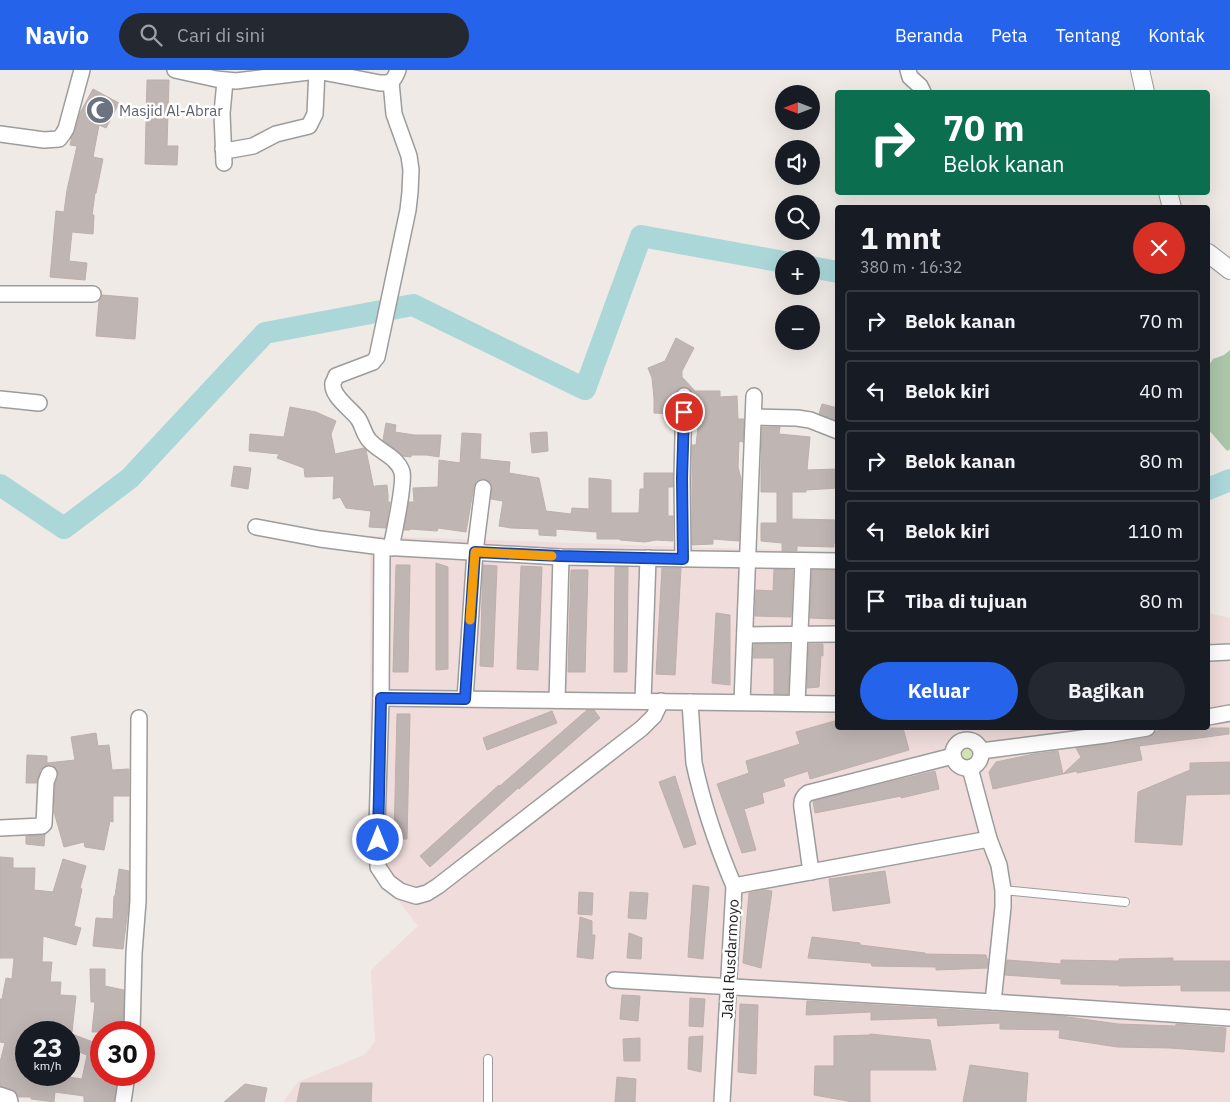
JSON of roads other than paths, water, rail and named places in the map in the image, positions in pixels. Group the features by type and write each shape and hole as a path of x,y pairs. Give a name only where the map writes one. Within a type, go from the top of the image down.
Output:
{"street":[{"path":"0,134 44,140 59,139 66,129 82,70"},
{"path":"175,70 225,81 317,70 380,83 395,76 394,114 409,156 411,170 408,210 377,357 375,360 336,376 333,384 334,390 342,402 359,420 370,441 392,458 402,474 402,487 386,547 377,826 378,866 388,882 400,891 416,896 428,893 642,728 654,716 662,702"},
{"path":"225,81 222,113 223,156 231,150 253,146 276,134 309,126 315,114 317,70"},
{"path":"908,70 910,77 922,90"},
{"path":"1140,70 1145,90"},
{"path":"1210,255 1230,270"},
{"path":"0,294 94,294"},
{"path":"683,559 684,396"},
{"path":"742,702 754,396"},
{"path":"0,399 39,403"},
{"path":"754,417 810,420 835,430"},
{"path":"465,699 475,552 483,488"},
{"path":"256,528 320,539 386,547 560,556 835,561"},
{"path":"557,700 560,556"},
{"path":"643,701 648,558"},
{"path":"797,703 803,561"},
{"path":"745,635 835,634"},
{"path":"1210,653 1230,652"},
{"path":"381,698 835,704"},
{"name":"Jalal Rusdarmoyo","path":"690,702 694,763 703,800 723,860 734,886 722,1102"},
{"path":"1210,717 1230,713"},
{"path":"132,1021 134,953 138,901 139,718"},
{"path":"981,751 1133,730"},
{"path":"967,740 975,742 981,751 979,762 970,768 957,764 953,756 956,745 967,740"},
{"path":"811,872 801,801 805,795 953,756"},
{"path":"970,768 989,839 999,865 1003,890 1003,907 993,1002"},
{"path":"0,828 42,826 44,824 48,774"},
{"path":"734,886 989,839"},
{"path":"614,980 1230,1018"},
{"path":"123,1102 126,1086"},
{"path":"0,1095 9,1098 10,1102"}],"lane":[{"path":"1003,890 1125,902"},
{"path":"488,1059 488,1102"}],"waterway":[{"path":"0,485 64,528 130,478 265,333 413,305 585,389 641,236 775,260"},
{"path":"820,269 835,271"},
{"path":"1210,488 1230,480"}],"place":[{"name":"Masjid Al-Abrar","path":"100,110"}]}
